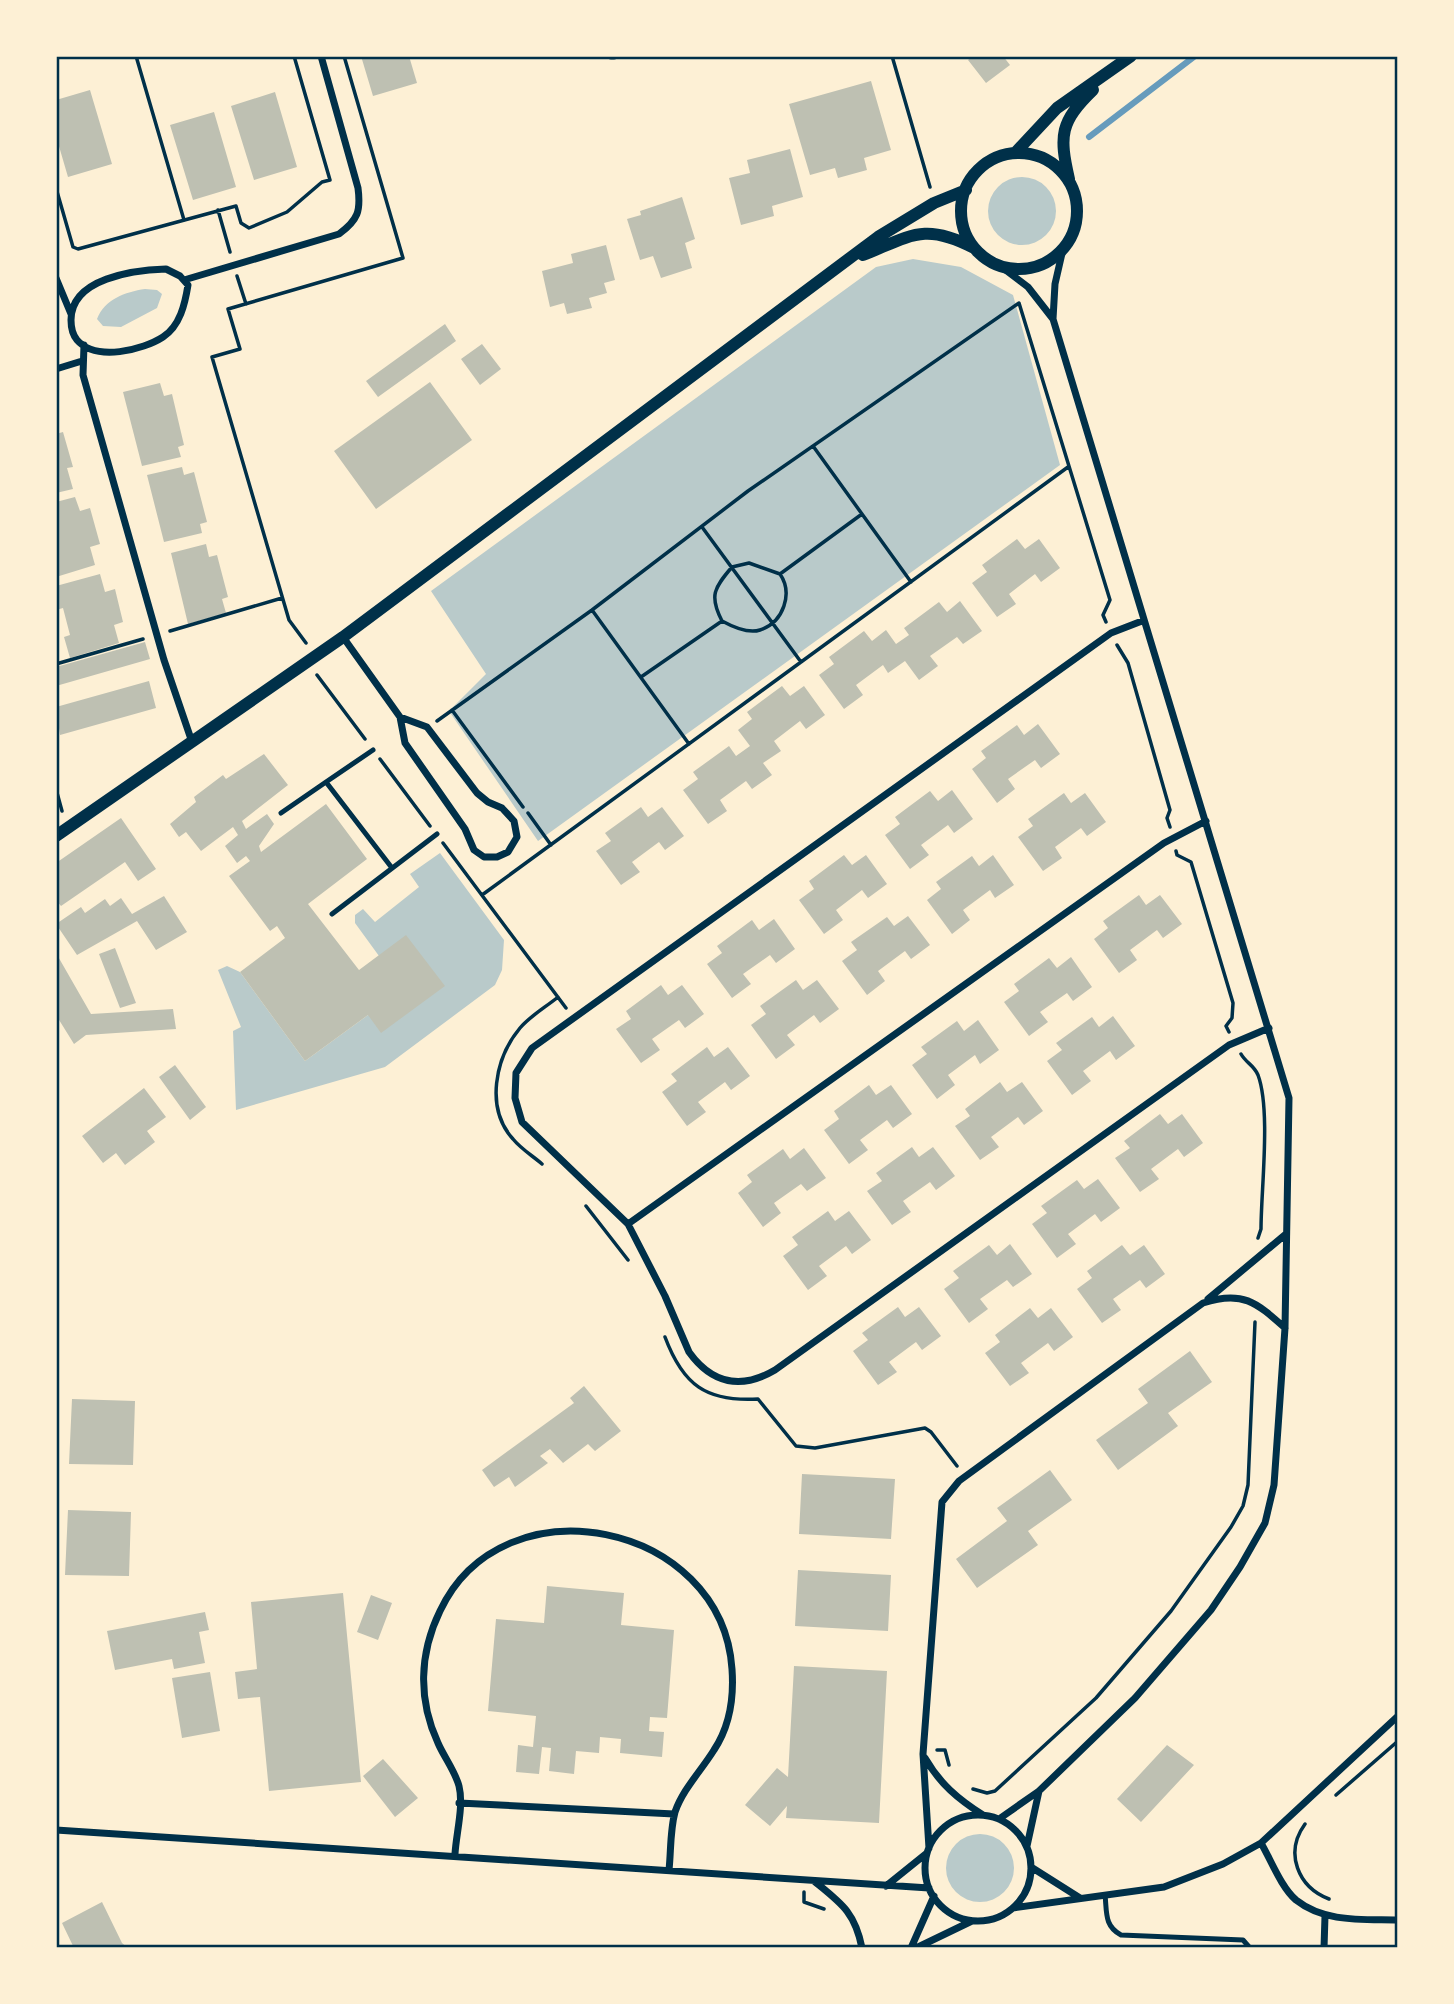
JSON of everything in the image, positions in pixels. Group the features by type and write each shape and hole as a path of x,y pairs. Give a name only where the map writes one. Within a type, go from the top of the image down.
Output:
{"street":[{"path":"184,280 339,234 353,225 361,209 358,188 321,56"},
{"path":"975,248 962,220 966,190 985,164 1015,153 1057,108 1129,57"},
{"path":"999,265 1033,267 1049,260 1063,249 1073,234 1077,216 1076,199 1062,139 1065,123 1074,108 1129,57"},
{"path":"1015,153 1047,159 1070,182"},
{"path":"56,836 316,656 850,261 878,237 934,202 966,190"},
{"path":"850,261 919,233 950,235 975,248 1028,287 1053,319 1093,444 1142,621 1206,821 1289,1098 1280,1440 1275,1485 1265,1523 1210,1611 1135,1698 1039,1791 999,1819"},
{"path":"1053,319 1055,284 1063,249"},
{"path":"166,269 184,280 188,285 184,309 164,337 121,352 94,350 78,341 71,328 75,301 94,284 125,274 166,269"},
{"path":"56,278 71,314"},
{"path":"85,345 83,375 160,647 192,742"},
{"path":"56,369 82,361"},
{"path":"1142,621 1111,633 532,1048 524,1058 514,1085 522,1122 628,1224 642,1248 689,1352 698,1365 720,1380 747,1382 760,1379 1235,1042 1269,1028"},
{"path":"343,636 400,717 405,743 465,829 474,850 484,857 497,858 508,852 517,837 514,821 502,807 488,802 477,793 427,727 400,717"},
{"path":"628,1224 1173,838 1206,821"},
{"path":"1286,1234 1203,1303 964,1477 947,1493 942,1502 924,1751 928,1850 926,1878 929,1888 945,1909 973,1920 988,1920 1013,1908 1164,1887 1184,1880 1261,1843 1398,1716"},
{"path":"1203,1303 1222,1297 1246,1298 1285,1328"},
{"path":"455,1854 460,1788 428,1721 423,1694 423,1671 440,1609 480,1560 527,1537 577,1531 613,1535 666,1556 684,1569 696,1584 713,1608 725,1636 732,1666 733,1697 726,1726 674,1814 669,1870"},
{"path":"924,1751 942,1784 983,1815"},
{"path":"1027,1847 1039,1791"},
{"path":"459,1803 674,1814"},
{"path":"886,1886 928,1850 947,1825 968,1816 983,1815 999,1819 1016,1830 1027,1847 1031,1867 1025,1892 1013,1908"},
{"path":"56,1830 455,1854 929,1888"},
{"path":"1261,1843 1296,1899 1325,1916 1398,1920"},
{"path":"1031,1867 1080,1898"},
{"path":"813,1881 846,1907 858,1930 862,1948"},
{"path":"913,1948 934,1896"},
{"path":"1324,1948 1325,1916"},
{"path":"913,1948 973,1920"}],"lane":[{"path":"281,813 373,750"},
{"path":"326,782 392,868"},
{"path":"332,914 436,834"},
{"path":"1105,1895 1107,1923 1121,1935 1243,1940 1250,1948"}],"path":[{"path":"136,56 184,220"},
{"path":"56,188 73,247 78,249 236,206 241,223 249,228 287,212 322,182 330,180 294,56"},
{"path":"892,56 934,202"},
{"path":"427,727 592,610 813,446 1019,303 1110,600 1103,615 1128,663 1170,810 1167,818 1177,855 1192,862 1233,1003 1232,1018 1226,1026 1259,1077 1263,1116 1261,1230 1256,1242"},
{"path":"212,357 289,620 316,656"},
{"path":"813,446 911,582"},
{"path":"482,895 1068,467"},
{"path":"779,574 862,514"},
{"path":"702,527 801,662"},
{"path":"749,563 779,574 788,585 788,593 785,606 772,623 759,631 722,621 714,605 714,593 732,567 749,563"},
{"path":"592,610 689,744"},
{"path":"641,677 722,621"},
{"path":"452,710 551,845"},
{"path":"382,762 405,743"},
{"path":"56,789 67,827"},
{"path":"545,1166 514,1140 506,1129 496,1100 496,1080 503,1056 520,1028 558,997"},
{"path":"579,1199 621,1247 633,1269"},
{"path":"969,1787 980,1793 995,1791 1096,1698 1171,1611 1231,1527 1243,1506 1248,1485 1255,1319"},
{"path":"665,1336 674,1361 693,1385 722,1398 758,1399 796,1446 815,1448 925,1428 931,1432 964,1477"},
{"path":"1336,1796 1398,1741"},
{"path":"924,1751 945,1750 954,1775"},
{"path":"1305,1823 1296,1839 1300,1876 1316,1894 1335,1901 1339,1918"},
{"path":"804,1880 804,1902 822,1908 828,1914"}],"shaded area":[{"path":"1022,177 1035,180 1046,187 1053,198 1056,211 1053,224 1046,235 1035,242 1022,245 1009,242 998,235 991,224 988,211 991,198 998,187 1009,180"},
{"path":"913,259 961,267 1013,295 1060,465 538,841 449,711 486,674 431,591 876,267"},
{"path":"145,289 157,290 162,294 157,308 121,327 103,326 97,319 105,306 116,298"},
{"path":"440,853 504,940 502,970 495,985 385,1067 236,1110 233,1031 241,1027 218,970 227,966 240,972 305,1061 368,1015 379,956 355,923 355,915 363,909 375,922 419,887 410,874"},
{"path":"987,1834 1008,1849 1014,1861 1012,1881 1004,1892 987,1902 973,1902 956,1892 948,1881 946,1861 956,1844 967,1836"}],"building":[{"path":"361,56 409,56 417,83 373,96"},
{"path":"973,56 1003,56 1010,65 986,83 968,60"},
{"path":"871,81 891,150 864,158 867,170 838,178 835,168 810,175 789,104"},
{"path":"90,90 112,164 68,177 56,136 56,100"},
{"path":"275,92 297,167 254,180 231,106"},
{"path":"214,112 236,187 193,200 170,125"},
{"path":"790,149 803,197 772,206 774,216 741,225 729,178 750,173 747,160"},
{"path":"682,197 695,239 685,243 692,268 661,278 653,256 640,260 627,219 641,215 640,211"},
{"path":"606,245 615,280 604,283 607,293 589,298 592,308 567,314 564,303 550,307 542,271 573,263 571,254"},
{"path":"445,324 456,341 378,397 366,381"},
{"path":"482,344 501,369 480,385 461,359"},
{"path":"430,382 472,440 376,509 334,451"},
{"path":"160,383 164,396 172,394 184,445 178,447 181,457 142,466 123,392"},
{"path":"63,432 73,467 67,468 73,489 56,493 56,434"},
{"path":"182,467 184,475 194,472 207,522 200,524 202,533 164,542 147,475"},
{"path":"75,497 80,511 90,508 100,544 90,547 95,565 56,577 56,502"},
{"path":"1017,539 1025,549 1039,539 1060,568 1041,582 1035,574 1009,594 1016,604 997,617 972,583 987,572 982,565"},
{"path":"206,544 209,557 217,555 228,597 222,599 226,613 188,624 171,553"},
{"path":"100,574 105,592 115,589 123,622 114,625 119,643 70,658 64,637 70,635 63,608 56,610 56,586"},
{"path":"960,601 982,631 963,644 957,637 930,656 938,666 919,680 905,661 888,673 883,665 856,685 863,695 844,709 819,675 834,664 829,657 864,631 872,641 886,630 896,644 909,635 904,628 939,602 947,612"},
{"path":"145,642 150,659 56,686 56,667"},
{"path":"149,681 156,708 60,735 56,707"},
{"path":"782,686 790,696 804,686 825,715 806,729 800,721 774,741 781,751 763,763 772,775 752,789 746,781 720,800 727,811 708,824 683,790 698,779 693,772 729,746 736,756 750,746 738,730 752,719 747,712"},
{"path":"1038,724 1060,754 1041,768 1035,760 1008,779 1015,789 997,803 972,769 986,758 981,751 1017,725 1024,735"},
{"path":"264,754 288,785 242,821 246,829 267,814 274,824 259,846 261,852 326,804 367,859 308,904 359,970 406,935 445,986 381,1033 368,1015 305,1061 240,972 285,938 277,926 270,931 229,876 250,861 246,856 237,863 225,846 238,835 233,827 201,851 186,832 179,837 170,824 196,802 194,797 223,775 226,779"},
{"path":"952,790 973,819 954,833 948,825 921,845 929,855 910,869 885,835 900,824 895,817 930,791 938,801"},
{"path":"1064,793 1071,803 1085,793 1106,822 1087,836 1081,828 1055,847 1062,858 1043,871 1018,837 1033,826 1028,819"},
{"path":"641,807 648,817 662,807 684,836 665,850 659,842 632,862 640,872 621,885 596,851 611,841 605,833"},
{"path":"121,818 156,869 138,881 125,862 61,906 56,900 56,863"},
{"path":"844,855 852,865 866,855 887,884 868,898 862,890 836,910 843,920 824,934 799,900 814,889 809,881"},
{"path":"993,855 1014,885 995,898 990,890 963,910 970,920 952,934 927,900 941,889 936,882 972,856 979,866"},
{"path":"1139,895 1146,905 1160,895 1182,924 1163,938 1157,930 1130,950 1137,960 1119,973 1094,939 1108,928 1103,921"},
{"path":"164,896 187,932 156,950 137,921 77,955 56,924 81,907 85,913 105,899 110,906 121,898 132,914"},
{"path":"908,916 930,945 911,959 905,951 878,971 885,981 867,995 842,961 857,950 851,942 887,917 894,926"},
{"path":"774,919 795,949 776,963 770,955 743,974 751,984 732,998 707,964 722,953 717,946 752,920 759,930"},
{"path":"115,948 136,1003 120,1008 99,954"},
{"path":"56,953 91,1014 173,1009 176,1029 86,1035 74,1044 56,1015"},
{"path":"1071,957 1092,987 1073,1001 1067,993 1040,1012 1048,1022 1029,1036 1004,1002 1019,991 1014,984 1049,958 1057,968"},
{"path":"796,980 803,990 817,980 839,1009 820,1023 814,1015 787,1035 795,1045 776,1059 751,1025 766,1014 760,1006"},
{"path":"661,985 668,995 682,985 704,1014 685,1028 679,1020 652,1039 660,1050 641,1063 616,1029 631,1019 626,1011"},
{"path":"1113,1016 1135,1046 1116,1060 1110,1051 1083,1071 1091,1081 1072,1095 1047,1061 1062,1050 1056,1043 1092,1017 1099,1027"},
{"path":"978,1020 999,1050 980,1064 975,1055 948,1075 955,1085 937,1099 912,1065 927,1054 921,1047 957,1021 964,1031"},
{"path":"707,1047 714,1057 728,1047 750,1076 731,1090 725,1082 698,1102 706,1112 687,1126 662,1092 677,1081 671,1074"},
{"path":"175,1065 206,1107 190,1120 159,1077"},
{"path":"1000,1082 1007,1092 1022,1082 1043,1111 1024,1125 1018,1117 991,1137 999,1147 980,1160 955,1126 970,1116 965,1109"},
{"path":"869,1085 876,1095 891,1085 912,1114 893,1128 887,1120 860,1140 868,1150 849,1164 824,1130 839,1119 834,1111"},
{"path":"144,1088 166,1117 147,1131 155,1142 125,1165 116,1153 103,1163 82,1136"},
{"path":"1160,1114 1168,1124 1182,1114 1203,1143 1184,1157 1178,1149 1151,1169 1159,1179 1140,1192 1115,1158 1130,1148 1124,1141"},
{"path":"912,1147 919,1157 933,1147 955,1176 936,1190 930,1182 903,1201 911,1212 892,1225 867,1191 882,1181 876,1173"},
{"path":"804,1148 826,1178 807,1191 801,1184 774,1203 781,1213 763,1227 738,1193 752,1182 747,1175 783,1149 790,1159"},
{"path":"1098,1179 1120,1208 1101,1222 1095,1214 1068,1234 1076,1244 1057,1258 1032,1224 1047,1213 1041,1206 1077,1180 1084,1189"},
{"path":"828,1211 835,1221 849,1211 871,1240 852,1254 846,1246 819,1266 827,1276 808,1290 783,1256 798,1245 792,1237"},
{"path":"1010,1244 1032,1274 1013,1287 1007,1280 980,1299 988,1309 969,1323 944,1289 959,1278 953,1271 989,1245 997,1255"},
{"path":"1122,1245 1130,1255 1144,1245 1165,1274 1146,1288 1140,1280 1113,1299 1121,1310 1102,1323 1077,1289 1092,1278 1087,1271"},
{"path":"898,1307 905,1317 919,1307 941,1336 922,1350 916,1342 889,1362 897,1372 878,1385 853,1351 868,1340 862,1333"},
{"path":"1030,1308 1038,1318 1051,1308 1073,1337 1054,1351 1048,1343 1021,1363 1029,1373 1010,1386 985,1353 1000,1342 995,1335"},
{"path":"1190,1351 1212,1382 1168,1413 1178,1426 1118,1470 1096,1440 1148,1403 1138,1389"},
{"path":"584,1386 621,1431 595,1451 588,1444 563,1463 550,1449 540,1456 548,1463 515,1487 509,1477 494,1487 482,1470 574,1403 570,1398"},
{"path":"72,1399 135,1401 133,1465 69,1464"},
{"path":"1050,1470 1072,1500 1028,1531 1038,1545 977,1588 956,1559 1007,1521 997,1508"},
{"path":"802,1474 895,1479 891,1539 799,1534"},
{"path":"68,1510 131,1512 129,1576 65,1575"},
{"path":"798,1570 891,1575 888,1631 795,1626"},
{"path":"547,1586 624,1593 621,1625 674,1630 667,1718 650,1717 649,1731 664,1732 662,1757 620,1753 621,1739 600,1737 599,1753 576,1751 574,1774 549,1771 551,1748 542,1747 539,1774 516,1772 518,1745 533,1747 536,1716 488,1711 496,1619 544,1623"},
{"path":"343,1593 361,1782 269,1791 260,1697 238,1699 235,1672 257,1669 251,1602"},
{"path":"371,1595 392,1603 378,1640 357,1632"},
{"path":"205,1612 209,1630 199,1632 205,1663 174,1669 172,1659 115,1670 107,1631"},
{"path":"794,1666 887,1671 879,1823 786,1818 787,1806 770,1826 745,1805 777,1768 788,1777"},
{"path":"210,1672 220,1731 182,1738 172,1678"},
{"path":"1167,1745 1194,1765 1141,1822 1117,1799"},
{"path":"383,1759 418,1798 395,1817 363,1776"},
{"path":"102,1902 122,1943 128,1948 74,1948 62,1923"}],"waterway":[{"path":"1089,137 1195,56"}]}
